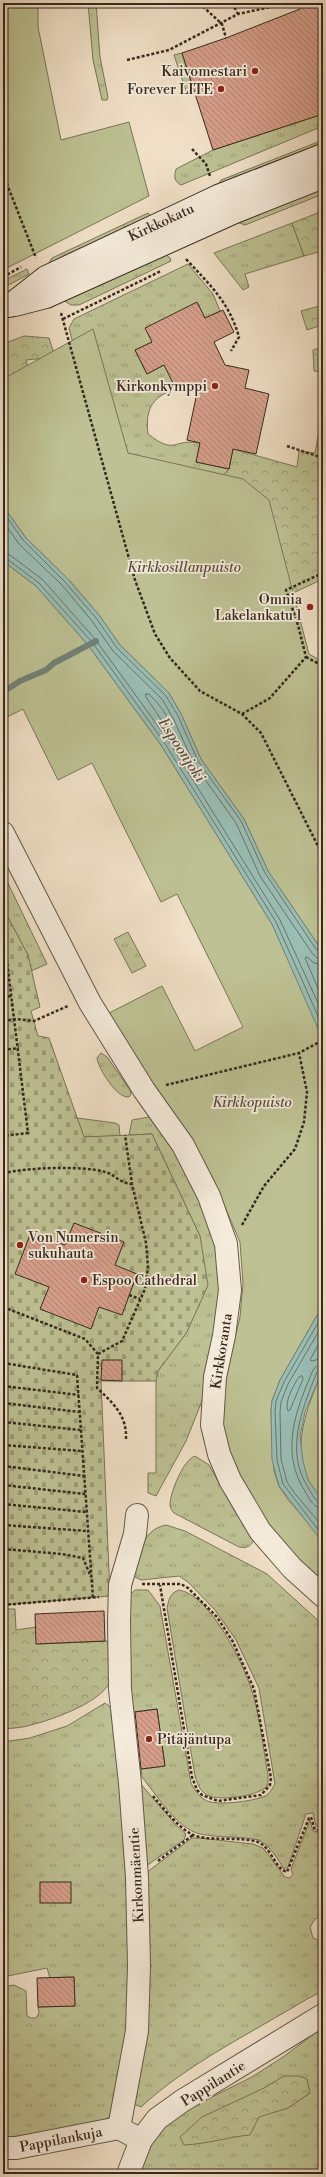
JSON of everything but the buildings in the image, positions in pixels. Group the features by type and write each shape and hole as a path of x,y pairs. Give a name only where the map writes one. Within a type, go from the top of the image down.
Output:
{"street":[{"name":"Kirkkokatu","path":"6,308 46,277 218,196 323,155"},
{"name":"Kirkkokatu","path":"6,308 46,297 235,212 323,176"},
{"path":"3,832 90,1003 144,1090"},
{"name":"Kirkkoranta","path":"144,1090 183,1145 208,1196 226,1244 230,1290 224,1336 215,1377 212,1425 219,1454 230,1480 260,1531 292,1568 323,1596"},
{"name":"Kirkonmäentie","path":"119,2128 137,2031 139,1966 137,1877 129,1768 120,1689 120,1585 135,1534 137,1515"},
{"name":"Pappilantie","path":"128,2174 141,2140 157,2119 182,2101 323,2016"},
{"path":"119,2128 141,2140"},
{"name":"Pappilankuja","path":"3,2148 16,2148 119,2128"}],"path":[{"path":"199,3 222,24 226,38"},
{"path":"232,3 238,14"},
{"path":"127,60 169,50 222,24 238,14 289,3"},
{"path":"192,149 206,164 210,178"},
{"path":"3,174 36,258"},
{"path":"179,262 192,256"},
{"path":"186,259 223,299 239,337 231,351"},
{"path":"166,268 63,319 135,580 154,634 170,658 200,691 242,714 261,733 323,856"},
{"path":"287,446 323,458"},
{"path":"323,573 286,590 298,625 306,657 323,666"},
{"path":"242,714 270,698 306,657"},
{"path":"3,929 16,1019 28,1133 4,1136 3,1120"},
{"path":"3,997 13,996"},
{"path":"3,1021 16,1019 34,1021 70,1005"},
{"path":"144,1090 299,1053 323,1040"},
{"path":"3,1050 19,1048"},
{"path":"226,1244 241,1227 264,1186 295,1149 304,1122 307,1092 299,1053"},
{"path":"98,1354 122,1341 144,1289 147,1259 146,1244 132,1184 125,1135"},
{"path":"3,1173 19,1170 57,1168 98,1171 107,1172 122,1183 132,1184"},
{"path":"130,1295 140,1299"},
{"path":"3,1307 85,1339 98,1354 97,1388 113,1404 124,1419 126,1439"},
{"path":"3,1363 77,1375 87,1532 93,1598"},
{"path":"3,1386 79,1395"},
{"path":"3,1403 80,1412"},
{"path":"3,1422 81,1430"},
{"path":"3,1445 82,1451"},
{"path":"3,1466 84,1476"},
{"path":"3,1485 85,1494"},
{"path":"3,1504 86,1512"},
{"path":"3,1525 87,1532"},
{"path":"3,1548 62,1554 83,1558 92,1579"},
{"path":"181,1584 188,1588 217,1617 233,1642 254,1689 263,1734 271,1778 270,1785 261,1795 218,1801 202,1795 197,1790 192,1777 160,1585 181,1584"},
{"path":"3,1605 120,1595"},
{"path":"129,1768 177,1823 193,1835 258,1842 268,1850 282,1871 287,1872 309,1818 311,1817 315,1830 323,1831"},
{"path":"137,1877 193,1835"}],"green space":[{"path":"3,3 38,3 38,27 61,140 129,122 149,196 3,270"},
{"path":"88,3 96,3 100,57 108,97 107,100 102,100 93,60"},
{"path":"182,53 193,89 186,91 174,55"},
{"path":"323,114 323,126 181,185 176,180 176,169 213,150"},
{"path":"323,140 323,149 219,184 221,180"},
{"path":"323,183 323,194 245,225 237,222"},
{"path":"323,211 323,254 322,251 304,256 292,223"},
{"path":"148,213 150,216 146,221 52,265 49,263 52,258"},
{"path":"292,223 304,256 245,274 249,287 243,290 214,253"},
{"path":"164,253 170,258 171,261 79,305 71,305 63,300"},
{"path":"188,264 213,294 220,311 205,318 197,303 152,342 135,350 147,374 164,365 183,385 187,386 168,392 155,401 148,414 148,434 164,444 174,445 191,442 200,443 196,462 229,469 209,490 161,511 80,371 69,328 74,319"},
{"path":"27,269 29,274 3,288 3,281"},
{"path":"323,305 323,328 322,325 307,330 301,311"},
{"name":"Kirkkosillanpuisto","path":"93,329 128,453 243,479 269,500 309,654 323,662 323,952 268,871 244,819 201,759 181,714 169,693 120,645 99,615 68,579 26,538 3,506 3,379"},
{"path":"24,336 49,338 55,357 26,360 34,390 3,421 3,344"},
{"path":"323,347 323,372 314,371 313,350"},
{"path":"323,409 323,579 293,593 301,621 293,626 323,952 244,819 201,759 209,490 229,469 233,449 297,467 299,451 315,453"},
{"name":"Kirkkopuisto","path":"3,561 36,586 88,645 161,745 272,924 321,1031 323,1040 323,1305 280,1380 272,1401 271,1412 274,1471 279,1486 289,1501 312,1527 323,1543 323,1585 262,1520 231,1466 220,1421 227,1371 240,1317 243,1284 240,1242 214,1181 193,1142 106,1016 162,986 195,1051 243,1027 177,894 161,902 92,763 58,780 23,709 3,719"},
{"path":"3,873 47,964 31,971 28,955 3,908"},
{"path":"3,908 28,955 40,1007 31,1011 38,1036 49,1038 84,1137 152,1134 200,1236 208,1285 187,1332 158,1371 156,1381 101,1381 110,1596 3,1605"},
{"path":"128,932 146,966 132,973 114,939"},
{"path":"101,1053 107,1057 130,1090 131,1094 129,1097 119,1093 104,1075 97,1058"},
{"path":"149,1117 156,1119 181,1156 218,1244 222,1281 202,1401 186,1441 156,1496 148,1493 148,1473 156,1473 156,1381 158,1371 187,1332 200,1236 152,1134 129,1135 132,1120"},
{"path":"77,1118 115,1123 119,1125 120,1136 84,1137"},
{"path":"323,1369 323,1501 311,1485 304,1469 301,1453 305,1419"},
{"path":"195,1456 209,1465 237,1515 255,1536 250,1546 239,1547 174,1513 172,1510 170,1506 175,1485 186,1464"},
{"path":"166,1525 185,1531 267,1574 323,1625 323,1806 320,1827 316,1826 313,1813 306,1814 288,1867 284,1869 270,1849 259,1840 207,1835 191,1831 175,1818 142,1777 141,1769 165,1766 157,1709 133,1712 128,1685 128,1597 135,1590 148,1590 160,1606 191,1783 196,1791 207,1801 219,1803 235,1802 258,1799 265,1796 270,1792 275,1784 259,1688 236,1640 215,1610 188,1582 179,1576 141,1580 133,1576 142,1544 151,1532"},
{"path":"179,1590 191,1595 202,1604 213,1617 224,1632 248,1679 257,1711 268,1775 268,1785 264,1789 249,1795 231,1798 209,1796 203,1792 197,1782 167,1608 169,1599 176,1591"},
{"path":"3,1609 15,1609 16,1630 36,1627 37,1644 111,1641 112,1673 107,1686 100,1694 89,1702 64,1714 28,1726 3,1729"},
{"path":"105,1703 113,1709 124,1835 132,2013 110,2116 100,2123 3,2141 3,1987 14,1985 26,1991 27,2016 31,2018 36,2018 39,2013 38,2007 75,2006 74,1977 50,1978 47,1968 3,1977 3,1742 30,1738 67,1726"},
{"path":"139,1782 176,1825 186,1834 184,1840 146,1866"},
{"path":"310,1820 313,1831 320,1833 323,1870 323,1916 315,1919 310,1927 313,1938 323,1942 323,1991 221,2049 159,2091 141,2107 134,2104 146,1873 192,1838 199,1838 253,1844 263,1848 285,1877 290,1878 293,1874 291,1869"},
{"path":"323,2027 323,2174 137,2174 156,2133 180,2113 252,2077 283,2057"},
{"path":"284,2076 299,2076 307,2079 310,2093 288,2108 259,2117 250,2135 184,2145 180,2137 202,2117 264,2088"}],"water":[{"name":"Espoonjoki","path":"3,506 26,538 68,579 99,615 120,645 169,693 181,714 201,759 244,819 268,871 323,952 323,1040 272,924 161,745 88,645 36,586 3,561"},
{"path":"323,1305 323,1369 305,1412 300,1436 303,1461 308,1480 323,1501 323,1543 279,1486 272,1460 271,1412 272,1401 280,1380"}],"waterway":[{"path":"3,692 20,681 46,670 54,663 96,641"}],"place":[{"name":"Kaivomestari","path":"255,71"},
{"name":"Forever LITE","path":"221,89"},
{"name":"Kirkonkymppi","path":"215,386"},
{"name":"Omnia Lakelankatu 1","path":"310,607"},
{"name":"Von Numersin sukuhauta","path":"20,1245"},
{"name":"Espoo Cathedral","path":"84,1280"},
{"name":"Pitäjäntupa","path":"149,1739"}]}
